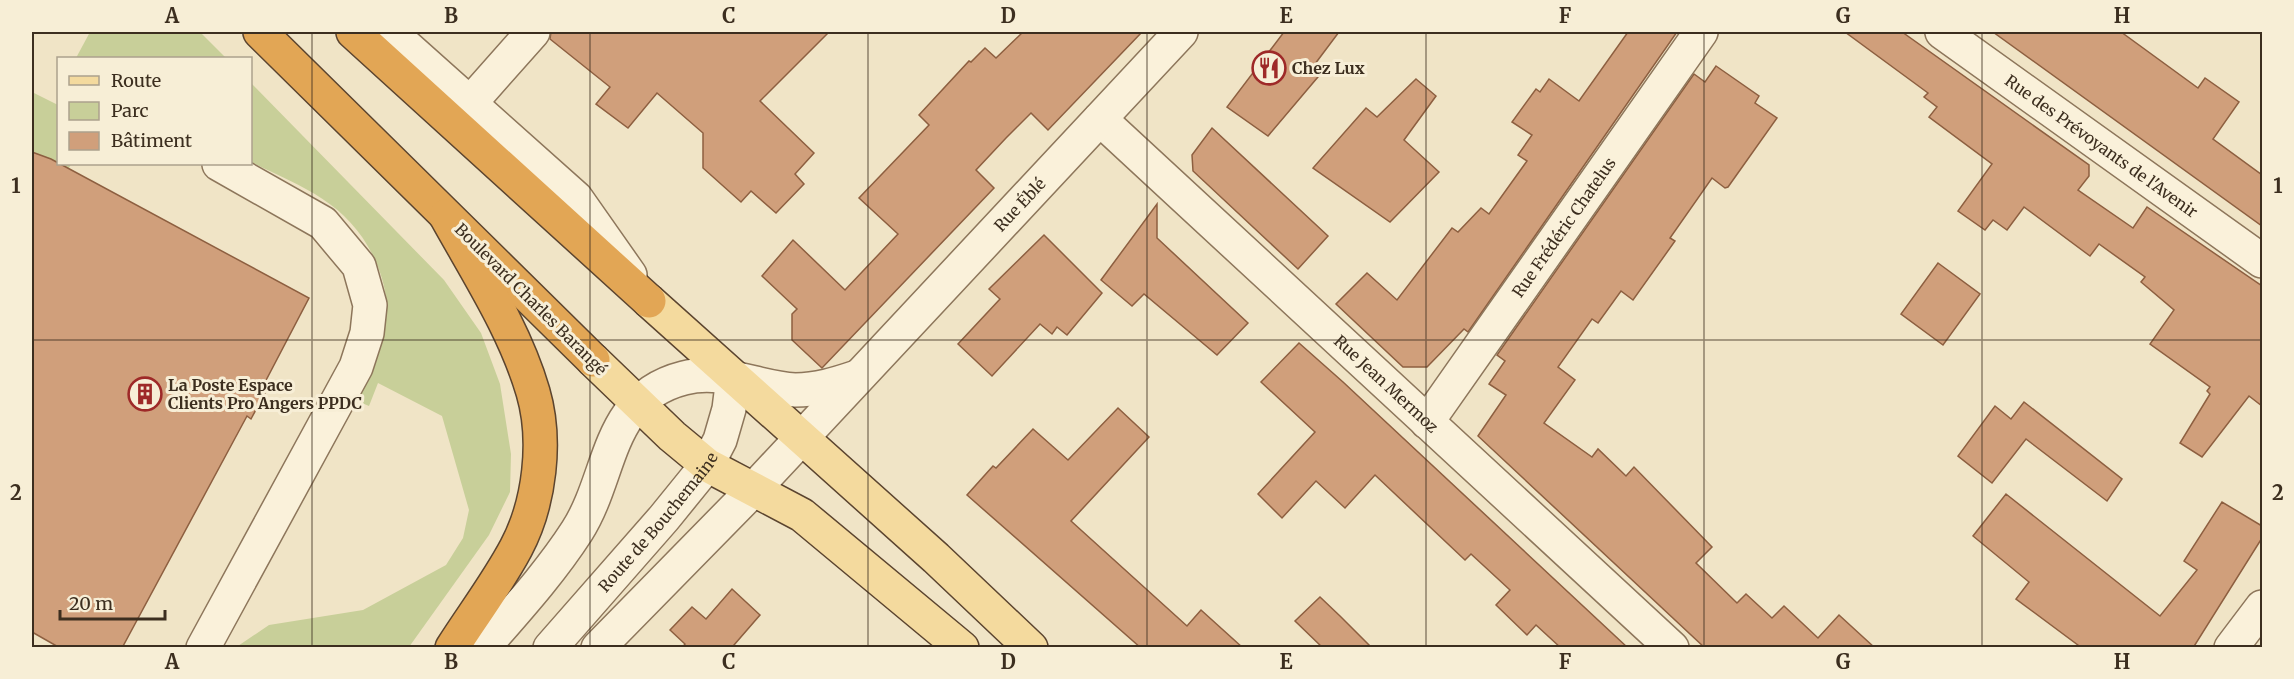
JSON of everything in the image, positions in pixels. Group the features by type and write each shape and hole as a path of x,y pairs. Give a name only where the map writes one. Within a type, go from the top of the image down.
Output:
{"highway":[{"name":"Boulevard Charles Barangé","path":"260,32 593,360"},
{"path":"353,32 649,301"},
{"path":"446,216 513,341 533,391 540,433 538,476 528,519 516,547 452,648"}],"main road":[{"path":"649,301 864,493 1030,648"},
{"name":"Boulevard Charles Barangé","path":"593,360 630,413 706,465 785,504 827,534 962,648"}],"street":[{"path":"390,32 576,198 649,301"},
{"path":"471,102 533,32"},
{"name":"Rue Éblé","path":"753,490 1181,32"},
{"name":"Rue Frédéric Chatelus","path":"1427,422 1701,32"},
{"name":"Rue des Prévoyants de l'Avenir","path":"1942,32 2262,261"},
{"name":"Rue Jean Mermoz","path":"1100,119 1672,648"},
{"path":"203,648 356,367 367,333 370,305 359,266 323,223 221,165"},
{"name":"Rue Éblé","path":"630,413 660,387 703,374 733,377 794,390 823,389 859,377"},
{"name":"Route de Bouchemaine","path":"550,648 664,518 706,465 720,440 729,409 733,377"},
{"path":"483,648 557,562 579,528 630,413"},
{"path":"598,648 753,490"},
{"path":"2231,648 2262,607"}],"green space":[{"path":"90,32 200,32 225,57 77,57"},
{"path":"252,84 444,280 481,333 500,384 511,454 510,492 489,535 409,647 235,648 269,625 363,610 446,565 463,538 469,510 442,416 378,383 369,406 350,398 373,358 383,333 386,297 376,262 353,225 339,211 307,190 252,162"},
{"path":"32,92 57,104 57,164 32,151"},
{"path":"59,165 70,165 68,170"}],"building":[{"path":"551,32 829,32 760,101 814,153 795,174 804,184 776,213 751,191 741,202 703,168 703,133 657,93 628,128 596,104 610,87 550,39"},
{"path":"1023,32 1142,32 1048,130 1031,113 1006,138 976,170 994,188 822,368 792,340 792,314 797,309 762,276 793,240 845,290 898,234 859,198 929,125 919,115 969,61 971,62 985,48 996,58"},
{"path":"1284,32 1339,32 1315,64 1323,71 1268,136 1227,107"},
{"path":"1628,32 1677,32 1468,332 1464,329 1427,367 1403,367 1336,304 1367,273 1397,300 1452,228 1458,232 1481,208 1489,214 1527,161 1518,155 1532,135 1512,122 1536,89 1540,92 1549,79 1579,101"},
{"path":"1845,32 1902,32 2089,165 2089,176 2078,190 2133,228 2147,207 2262,286 2262,406 2249,396 2202,457 2180,443 2210,394 2207,391 2210,387 2150,344 2174,310 2141,282 2145,277 2099,244 2090,256 2024,207 2007,230 1993,220 1985,230 1958,211 1992,164 1929,117 1937,107 1924,97 1928,93"},
{"path":"1993,32 2121,32 2198,88 2205,78 2239,102 2213,139 2262,175 2262,226"},
{"path":"1716,66 1759,96 1755,103 1777,118 1728,187 1725,188 1712,178 1670,238 1675,241 1633,300 1621,291 1598,323 1592,319 1558,367 1575,380 1544,423 1592,457 1598,449 1626,476 1634,467 1712,547 1696,563 1737,603 1746,594 1772,618 1784,606 1818,638 1839,615 1875,648 1705,648 1478,436 1506,395 1489,384 1505,361 1497,355 1694,74 1705,82"},
{"path":"1416,79 1436,96 1404,140 1439,172 1390,222 1313,168 1366,108 1377,117"},
{"path":"1212,128 1328,236 1298,269 1193,171 1192,155"},
{"name":"La Poste Espace Clients Pro Angers PPDC","path":"32,152 51,159 57,162 57,165 62,165 309,298 262,388 266,391 251,419 247,416 122,648 60,648 32,632"},
{"path":"1157,204 1157,238 1248,323 1217,355 1144,294 1132,306 1101,280"},
{"path":"1044,235 1102,293 1067,335 1057,327 1052,334 1040,324 992,376 958,344 1000,299 989,289"},
{"path":"1938,263 1980,294 1943,345 1901,314"},
{"path":"1299,343 1628,648 1561,648 1536,625 1527,635 1496,605 1510,590 1471,554 1465,560 1375,475 1345,508 1316,481 1282,518 1258,494 1315,432 1261,382"},
{"path":"2024,402 2122,479 2107,501 2026,439 1992,483 1958,456 1995,406 2011,419"},
{"path":"1118,408 1149,437 1071,521 1187,626 1201,610 1243,648 1141,648 967,495 993,466 996,468 1033,429 1068,460"},
{"path":"2006,494 2160,616 2197,570 2184,561 2222,502 2262,526 2262,538 2193,648 2082,648 2016,599 2029,582 1973,536"},
{"path":"732,589 760,615 734,645 737,648 682,648 685,644 670,630 692,607 706,619"},
{"path":"1320,597 1372,648 1323,648 1295,621"}],"place":[{"name":"Chez Lux","path":"1269,68"},
{"name":"La Poste Espace Clients Pro Angers PPDC","path":"145,394"}]}
